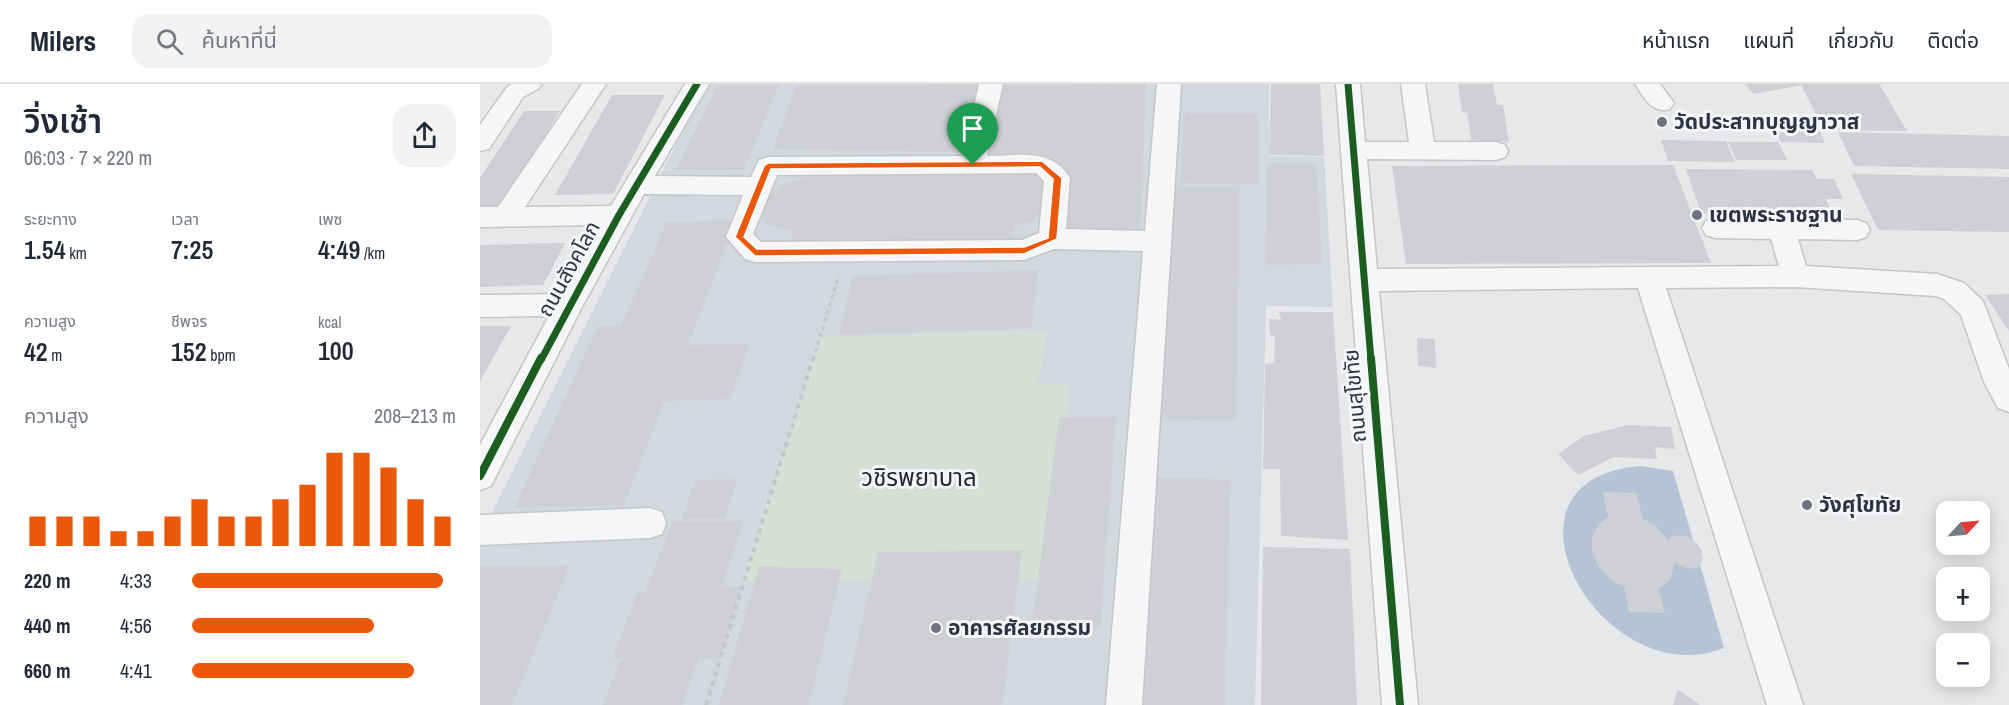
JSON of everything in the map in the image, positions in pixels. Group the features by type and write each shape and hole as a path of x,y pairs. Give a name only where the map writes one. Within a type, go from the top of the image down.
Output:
{"street":[{"path":"480,143 515,92 530,84"},
{"path":"493,217 594,84"},
{"name":"ถนนสังคโลก","path":"480,476 569,305 619,215 697,84"},
{"path":"973,165 991,84"},
{"path":"1125,705 1168,84"},
{"name":"ถนนสุโขทัย","path":"1348,84 1400,705"},
{"path":"1413,84 1423,151"},
{"path":"1647,84 1662,104"},
{"path":"1354,150 1496,151"},
{"path":"1052,239 1058,178 1042,164 768,166 739,237 755,252 1024,250 1052,239 1158,241"},
{"path":"637,185 760,186"},
{"path":"493,217 619,215"},
{"path":"1715,228 1857,230"},
{"path":"1782,229 1795,276"},
{"path":"1363,280 1795,276 1937,285 1954,291 1973,309 1999,381 2009,399"},
{"path":"1649,279 1785,705"},
{"path":"480,306 569,305"},
{"path":"480,530 650,523"}],"path":[{"path":"706,705 847,252"}],"shaded area":[{"path":"706,84 1269,84 1269,156 1324,157 1333,307 1266,306 1255,705 480,705 480,537"},
{"path":"1048,330 1038,384 1070,385 1052,579 742,582 822,337"}],"water":[{"path":"1641,466 1673,471 1724,648 1678,654 1636,642 1601,615 1576,580 1564,542 1568,506 1593,479"}],"building":[{"path":"979,84 964,152 773,149 796,86"},
{"path":"1146,84 1140,232 1064,232 1070,175 1050,156 990,156 1004,85"},
{"path":"1271,84 1320,84 1324,156 1269,155"},
{"path":"1458,84 1493,84 1497,105 1503,105 1509,142 1471,140 1467,113 1462,112"},
{"path":"1745,84 1879,84 1907,131 1824,130 1801,85 1754,94"},
{"path":"779,85 744,170 676,170 717,86"},
{"path":"612,95 665,95 613,194 555,195"},
{"path":"524,111 560,111 495,215 480,215 480,178"},
{"path":"1185,113 1259,114 1259,184 1180,183"},
{"path":"1773,124 1817,125 1825,143 1781,142"},
{"path":"1838,132 2009,136 2009,169 1854,166"},
{"path":"1661,140 1726,141 1735,162 1668,161"},
{"path":"1728,142 1778,142 1787,160 1736,160"},
{"path":"1267,163 1316,164 1322,264 1266,265"},
{"path":"1673,165 1711,263 1406,264 1392,166"},
{"path":"811,168 1028,172 1045,179 1047,211 1033,221 1015,226 1012,239 790,243 794,231 768,226 760,213 769,193 807,177"},
{"path":"1686,169 1812,170 1817,179 1834,179 1843,199 1826,199 1833,216 1798,215 1800,219 1741,219 1739,215 1701,213"},
{"path":"1851,174 2009,177 2009,232 1878,230"},
{"path":"1175,187 1239,187 1236,421 1161,419"},
{"path":"736,220 688,345 749,344 730,399 664,401 624,505 514,508 598,326 621,326 667,222"},
{"path":"565,243 543,285 480,287 480,245"},
{"path":"1038,270 1032,328 839,335 853,276"},
{"path":"2009,294 2009,331 1985,295"},
{"path":"1279,312 1333,312 1348,540 1281,536 1280,469 1263,469 1265,364 1274,363 1275,336 1270,335 1269,319 1281,320"},
{"path":"480,326 511,326 480,381"},
{"path":"1417,338 1435,339 1436,368 1418,366"},
{"path":"1059,417 1116,417 1100,629 1032,629"},
{"path":"1628,425 1671,427 1675,449 1655,447 1657,459 1614,457 1578,475 1558,454 1584,436"},
{"path":"1154,477 1230,480 1225,705 1136,705"},
{"path":"737,479 725,518 682,519 695,480"},
{"path":"1603,492 1636,493 1643,519 1655,525 1669,541 1671,537 1680,535 1689,537 1697,543 1702,552 1703,560 1698,567 1689,569 1675,563 1670,580 1659,589 1665,613 1629,612 1624,587 1611,580 1599,567 1592,552 1592,538 1598,525 1608,517"},
{"path":"743,521 721,587 742,587 719,659 698,659 683,705 603,705 621,658 613,658 637,593 645,593 672,522"},
{"path":"1263,547 1350,549 1357,705 1261,705"},
{"name":"อาคารศัลยกรรม","path":"1022,551 1002,705 843,705 878,552"},
{"path":"570,565 512,705 480,705 480,567"},
{"path":"759,567 842,569 809,705 719,705"},
{"path":"1678,689 1700,705 1673,705"}],"cycle path":[{"path":"480,476 569,305 619,215 697,84"},
{"path":"1348,84 1400,705"}],"place":[{"name":"วัดประสาทบุญญาวาส","path":"1662,122"},
{"name":"เขตพระราชฐาน","path":"1697,215"},
{"name":"วังศุโขทัย","path":"1807,505"},
{"name":"อาคารศัลยกรรม","path":"936,628"}],"district":[{"name":"วชิรพยาบาล","path":"919,478"}],"route":[{"path":"1042,164 1058,178 1052,239 1024,250 755,252 739,237 768,166 973,165 1042,164"}]}
